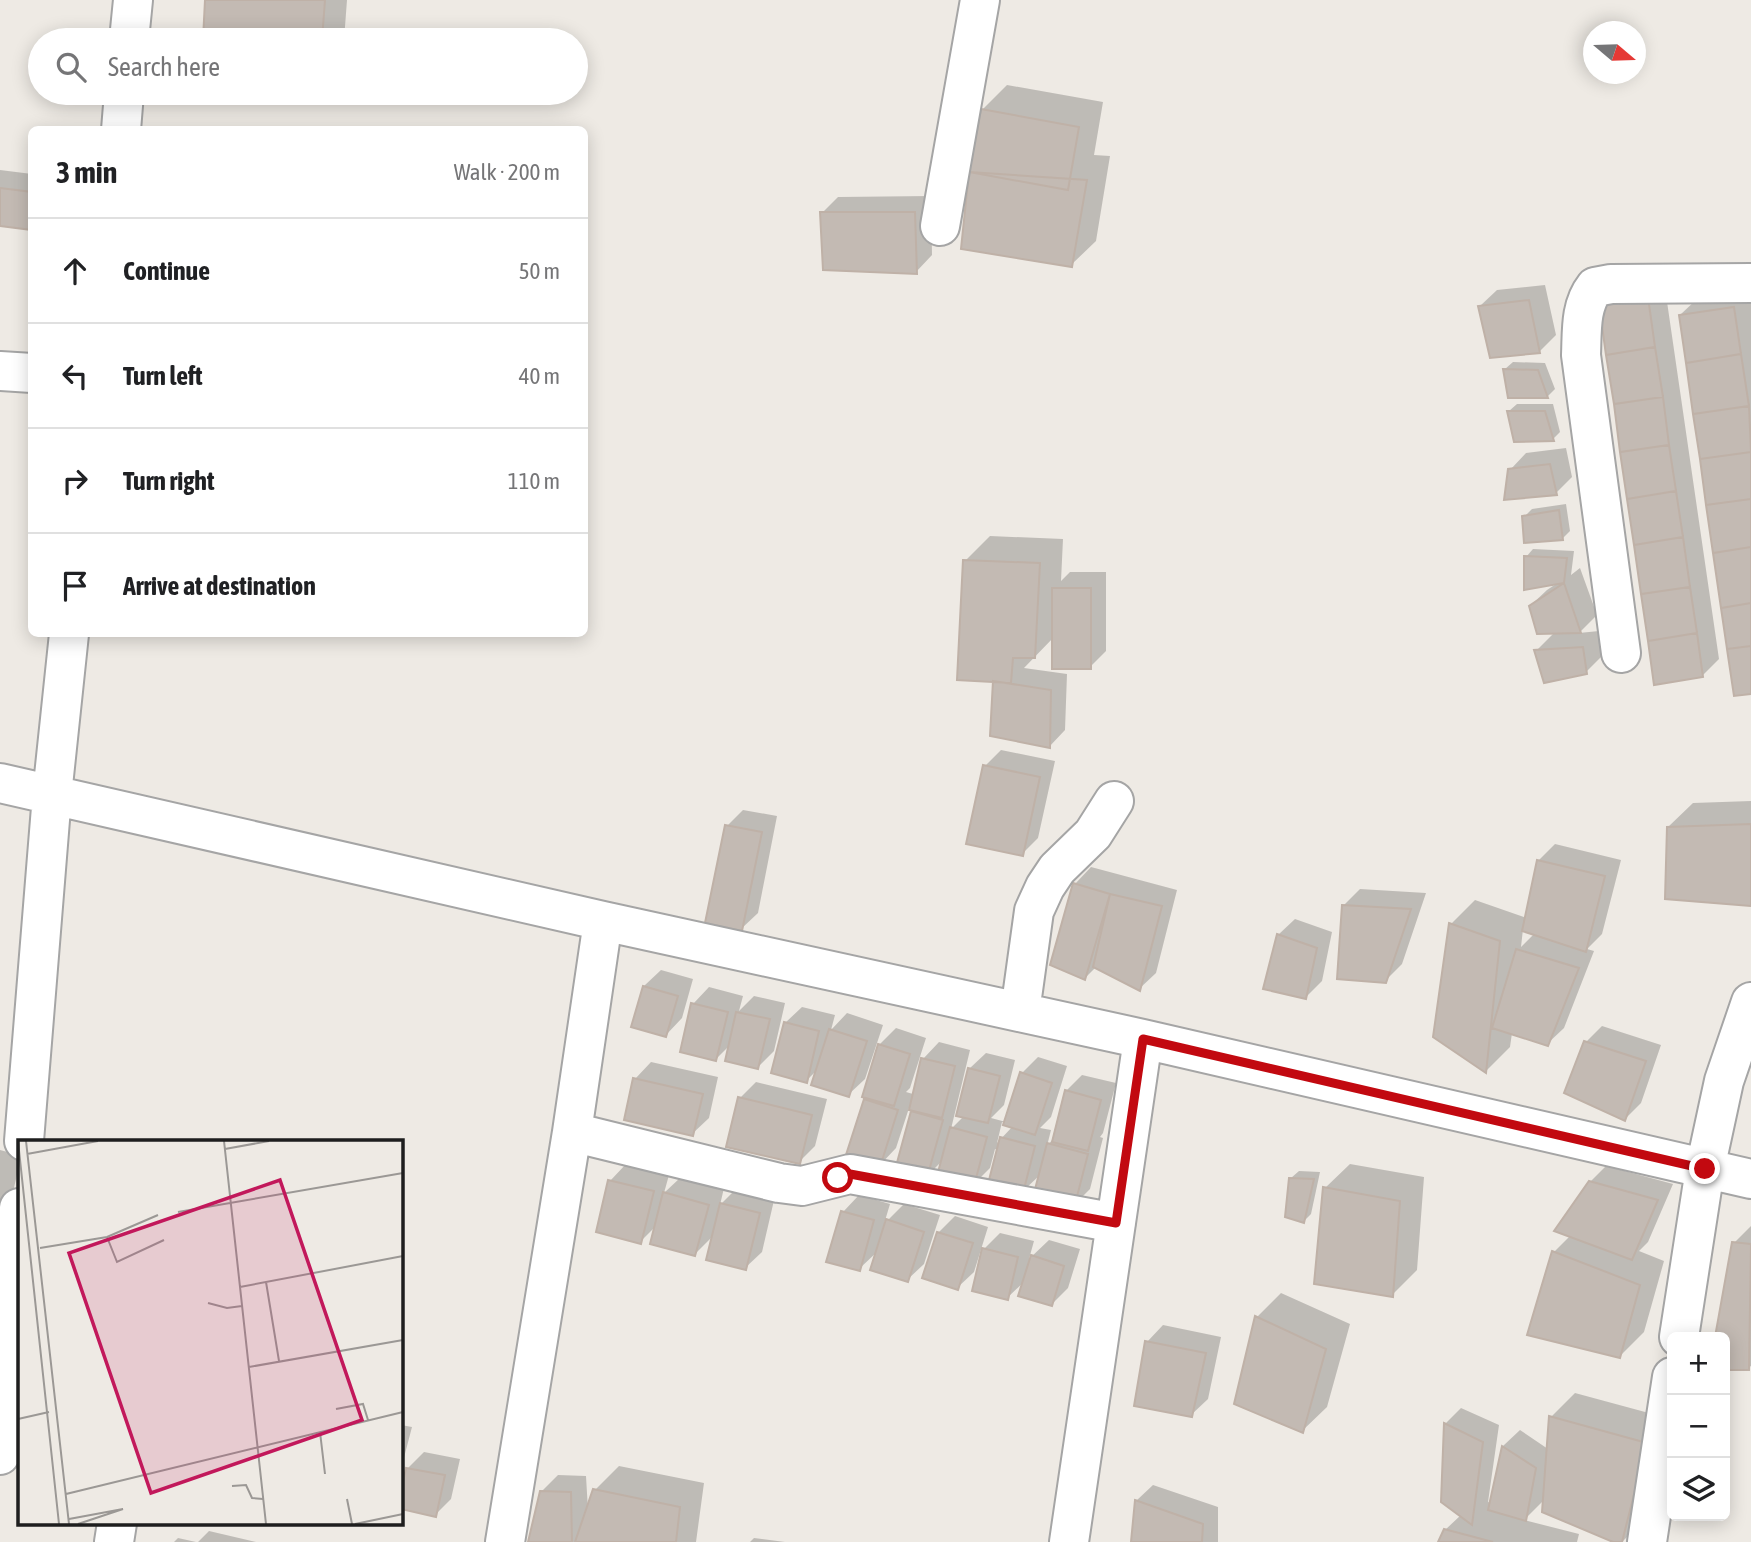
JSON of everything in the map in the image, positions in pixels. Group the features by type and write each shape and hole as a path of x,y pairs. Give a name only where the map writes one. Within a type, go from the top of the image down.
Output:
{"street":[{"path":"130,28 133,0"},
{"path":"940,226 980,0"},
{"path":"121,126 123,105"},
{"path":"1621,653 1581,355 1582,321 1587,298 1595,287 1611,284 1751,283"},
{"path":"0,371 28,373"},
{"path":"24,1140 52,795 69,637"},
{"path":"0,783 603,921 1143,1039 1751,1179"},
{"path":"1020,1012 1034,911 1057,869 1093,834 1114,801"},
{"path":"505,1542 572,1132 603,921"},
{"path":"1680,1332 1705,1169 1724,1081 1751,1002"},
{"path":"1069,1542 1143,1039"},
{"path":"572,1132 779,1183 802,1186 850,1174 1116,1223"},
{"path":"0,1455 12,1228"},
{"path":"1647,1542 1669,1395"},
{"path":"114,1542 117,1524"}],"building":[{"path":"205,0 325,0 323,28 204,28"},
{"path":"981,109 1079,127 1068,190 969,172"},
{"path":"969,172 1087,180 1072,267 961,249"},
{"path":"0,188 28,192 28,230 0,226"},
{"path":"820,212 915,212 917,274 823,270"},
{"path":"1648,297 1655,347 1606,355 1599,304"},
{"path":"1529,300 1540,353 1490,358 1478,306"},
{"path":"1734,307 1741,354 1686,363 1679,315"},
{"path":"1655,347 1663,397 1614,404 1606,355"},
{"path":"1741,354 1749,406 1693,414 1686,363"},
{"path":"1503,369 1538,370 1548,398 1508,398"},
{"path":"1663,397 1669,445 1620,452 1614,404"},
{"path":"1749,406 1751,452 1700,459 1693,414"},
{"path":"1507,411 1545,411 1554,441 1514,442"},
{"path":"1669,445 1676,491 1627,499 1620,452"},
{"path":"1751,452 1751,499 1706,505 1700,459"},
{"path":"1550,464 1557,495 1504,500 1508,469"},
{"path":"1676,491 1683,537 1634,545 1627,499"},
{"path":"1751,499 1751,547 1713,553 1706,505"},
{"path":"1559,510 1563,540 1524,543 1522,516"},
{"path":"1683,537 1690,587 1641,594 1634,545"},
{"path":"1751,547 1751,603 1721,608 1713,553"},
{"path":"1524,556 1567,558 1564,583 1524,590"},
{"path":"963,560 1040,563 1035,658 1013,658 1011,683 957,680"},
{"path":"1564,583 1581,633 1537,634 1529,606"},
{"path":"1690,587 1697,633 1648,641 1641,594"},
{"path":"1052,588 1091,588 1091,669 1052,669"},
{"path":"1751,603 1751,646 1727,649 1721,608"},
{"path":"1697,633 1703,677 1654,685 1648,641"},
{"path":"1751,646 1751,694 1734,696 1727,649"},
{"path":"1583,647 1587,674 1544,683 1534,650"},
{"path":"993,681 1051,690 1050,748 990,736"},
{"path":"983,765 1040,777 1023,856 966,844"},
{"path":"1751,824 1751,906 1665,899 1667,827"},
{"path":"725,825 762,832 742,931 705,923"},
{"path":"1537,860 1605,876 1586,952 1522,931"},
{"path":"1073,883 1110,894 1085,980 1050,965"},
{"path":"1110,894 1162,906 1140,991 1093,967"},
{"path":"1342,905 1411,909 1386,983 1337,979"},
{"path":"1449,923 1500,941 1486,1073 1433,1037"},
{"path":"1277,934 1317,948 1306,999 1263,989"},
{"path":"1516,949 1579,968 1548,1046 1492,1028"},
{"path":"643,986 678,996 666,1037 631,1027"},
{"path":"691,1003 728,1012 716,1061 680,1052"},
{"path":"736,1012 770,1019 758,1069 725,1061"},
{"path":"784,1022 819,1031 807,1083 771,1073"},
{"path":"829,1029 867,1041 849,1097 811,1085"},
{"path":"1584,1041 1646,1061 1625,1121 1564,1093"},
{"path":"878,1044 910,1054 894,1106 862,1097"},
{"path":"921,1058 955,1066 942,1118 909,1110"},
{"path":"968,1068 1000,1076 988,1123 956,1116"},
{"path":"1020,1072 1052,1083 1035,1135 1003,1125"},
{"path":"633,1078 703,1094 693,1136 624,1120"},
{"path":"1065,1090 1101,1100 1088,1151 1052,1142"},
{"path":"738,1097 812,1115 800,1164 726,1147"},
{"path":"864,1099 898,1110 880,1167 846,1155"},
{"path":"911,1111 943,1120 927,1178 895,1170"},
{"path":"950,1127 987,1137 974,1186 937,1176"},
{"path":"1000,1137 1035,1146 1023,1193 988,1184"},
{"path":"1047,1143 1088,1154 1074,1208 1033,1197"},
{"path":"1289,1178 1314,1179 1304,1223 1285,1217"},
{"path":"608,1180 654,1191 641,1244 596,1232"},
{"path":"1589,1181 1658,1200 1632,1260 1554,1231"},
{"path":"1323,1187 1400,1201 1393,1297 1314,1284"},
{"path":"663,1192 709,1205 695,1256 650,1244"},
{"path":"720,1203 760,1213 746,1270 706,1260"},
{"path":"841,1211 874,1220 860,1271 826,1262"},
{"path":"886,1219 924,1232 908,1282 870,1270"},
{"path":"937,1232 973,1243 958,1290 922,1278"},
{"path":"1732,1242 1751,1244 1749,1370 1730,1370 1730,1332 1716,1332"},
{"path":"982,1248 1018,1257 1008,1300 972,1291"},
{"path":"1552,1251 1640,1285 1620,1358 1527,1335"},
{"path":"1031,1255 1064,1266 1052,1306 1018,1296"},
{"path":"1255,1316 1326,1349 1303,1433 1234,1404"},
{"path":"1145,1341 1206,1353 1192,1417 1134,1406"},
{"path":"1549,1416 1647,1443 1622,1542 1613,1542 1542,1512"},
{"path":"1444,1423 1483,1442 1472,1525 1441,1502"},
{"path":"1502,1446 1536,1468 1526,1521 1488,1510"},
{"path":"406,1468 445,1475 436,1517 402,1509 402,1486"},
{"path":"593,1489 680,1507 676,1542 575,1542"},
{"path":"540,1491 571,1492 572,1542 528,1542"},
{"path":"1135,1500 1203,1524 1202,1542 1131,1542"},
{"path":"1444,1529 1493,1542 1438,1542"}],"route":[{"path":"838,1178 850,1174 898,1185 1116,1223 1143,1039 1705,1169"}]}
